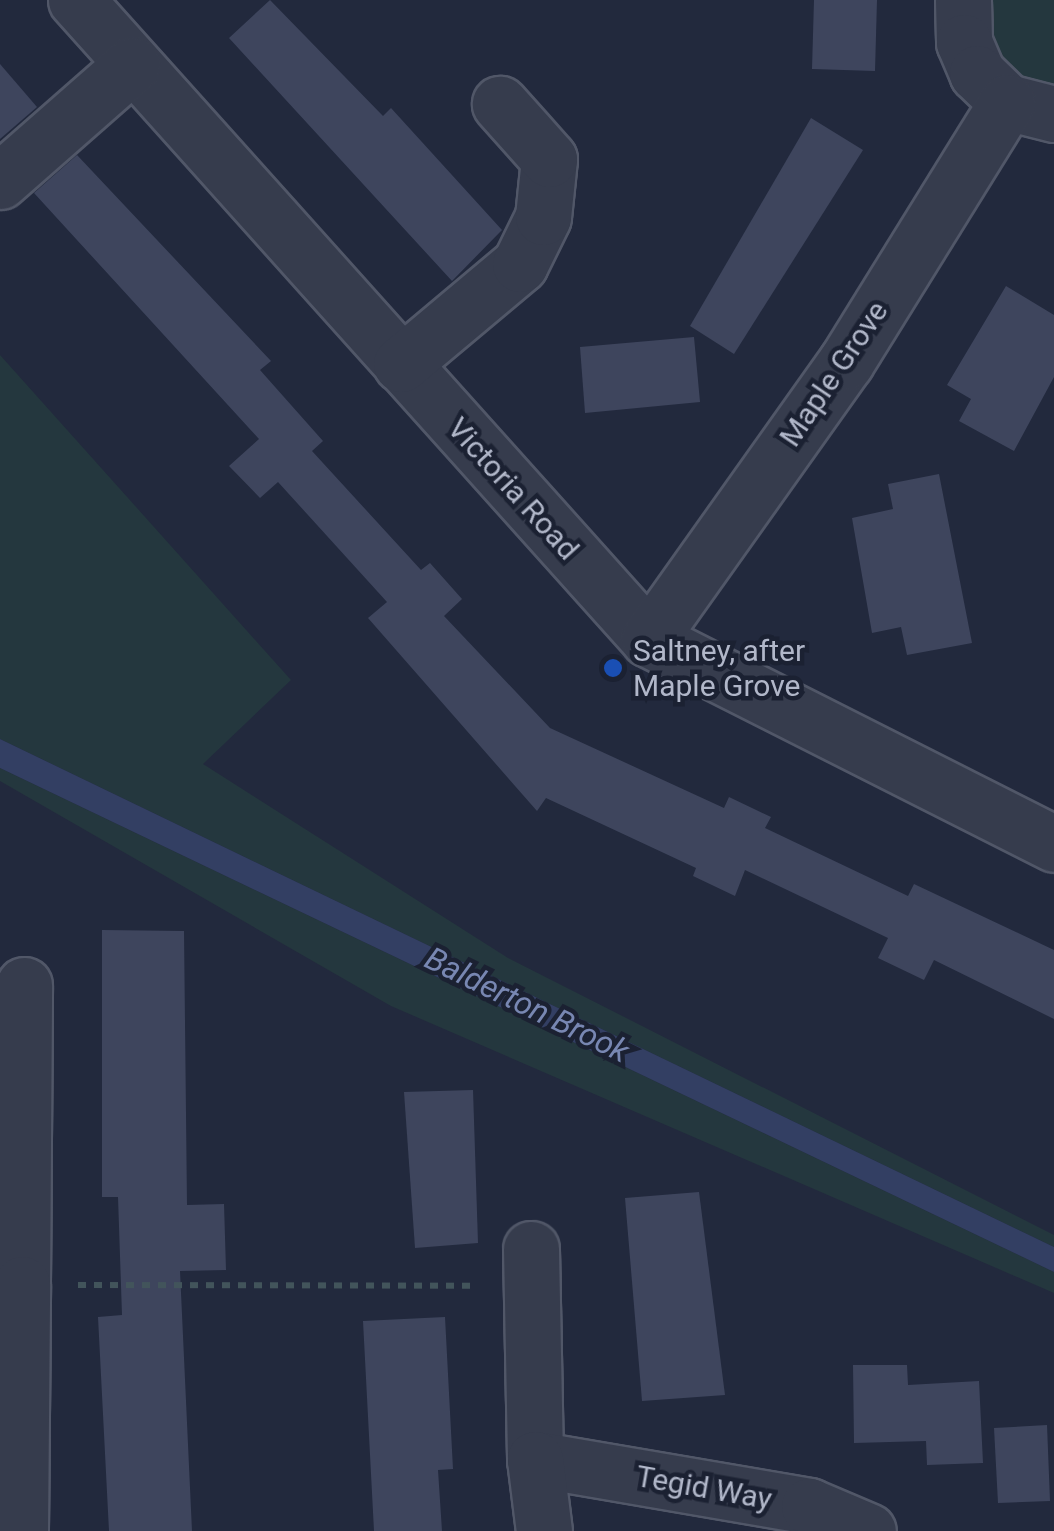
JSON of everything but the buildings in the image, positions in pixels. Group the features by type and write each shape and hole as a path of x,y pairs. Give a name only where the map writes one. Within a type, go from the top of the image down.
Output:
{"street":[{"name":"Victoria Road","path":"76,0 649,639 1054,844"},
{"name":"Maple Grove","path":"649,639 1031,108 977,73 964,42 963,0"},
{"path":"0,181 132,66"},
{"path":"401,364 520,264 543,217 549,159 500,104"},
{"path":"20,1531 11,1285 24,984"},
{"path":"531,1267 536,1459 544,1531"},
{"name":"Tegid Way","path":"536,1459 809,1506 868,1531"}],"path":[{"path":"11,1285 531,1267"}],"shaded area":[{"path":"992,0 1054,0 1054,87 1016,75 1000,58 991,36"},
{"path":"0,355 291,680 203,764 508,958 1054,1235 1054,1247 0,739"},
{"path":"0,768 1054,1272 1054,1293 391,1006 0,781"}],"water":[{"name":"Balderton Brook","path":"0,739 1054,1247 1054,1272 0,768"}],"place":[{"name":"Saltney, after Maple Grove","path":"613,668"}]}
